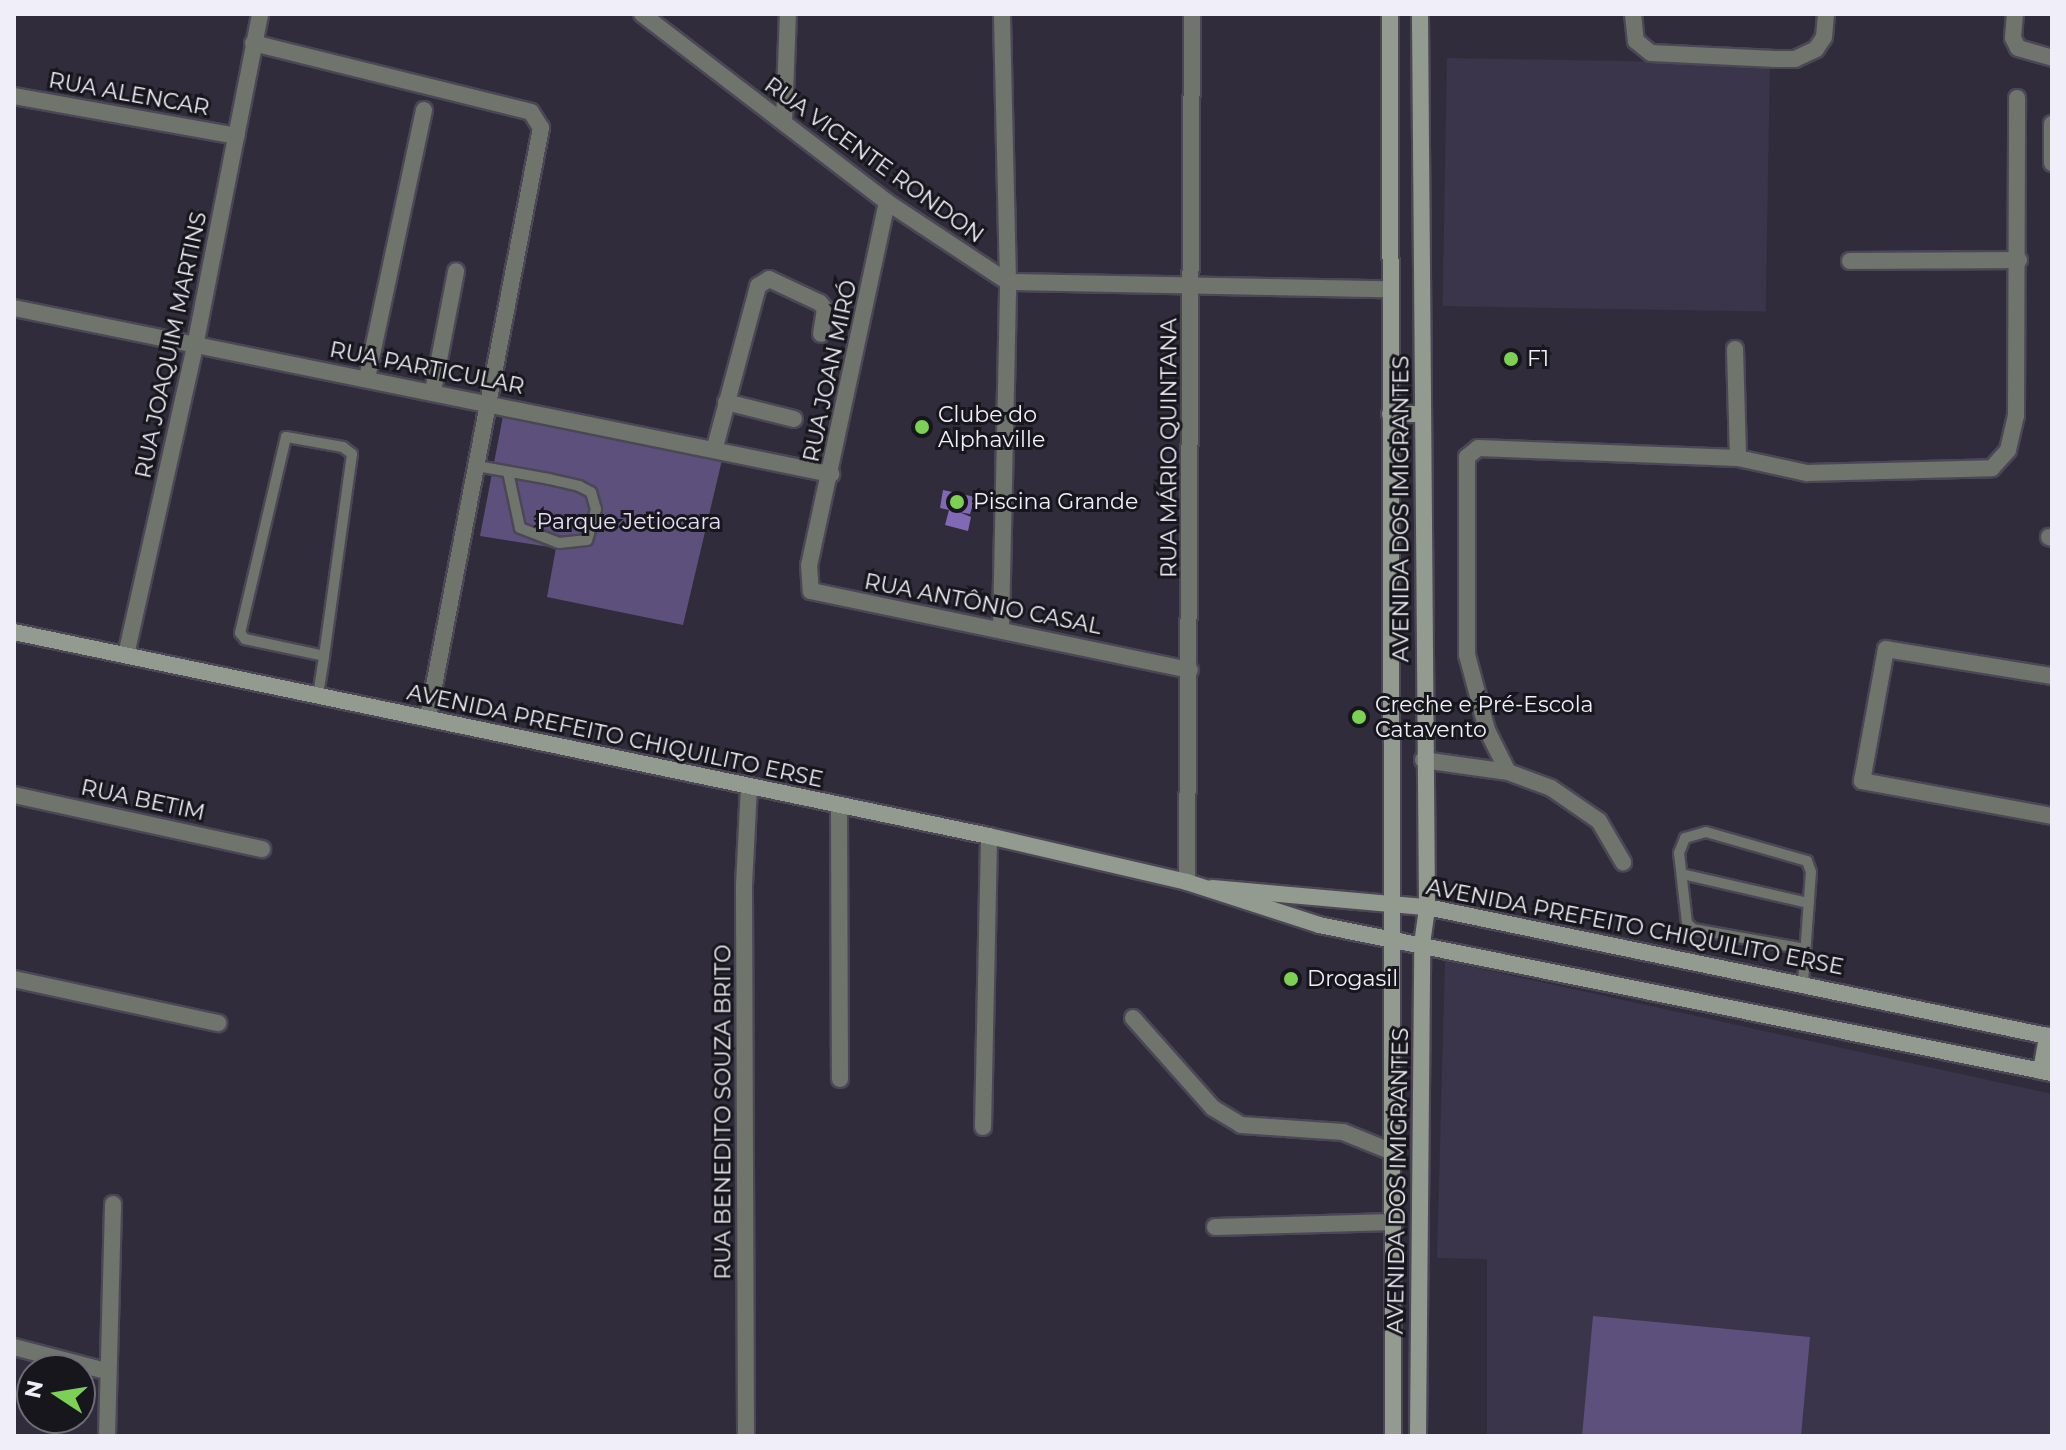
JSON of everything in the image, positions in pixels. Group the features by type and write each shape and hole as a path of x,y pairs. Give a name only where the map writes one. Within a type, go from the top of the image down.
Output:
{"main road":[{"name":"AVENIDA DOS IMIGRANTES","path":"1390,14 1395,1153 1393,1436"},
{"name":"AVENIDA DOS IMIGRANTES","path":"1418,1436 1422,944 1427,907 1423,760 1420,14"},
{"path":"1390,414 1423,414"},
{"name":"AVENIDA PREFEITO CHIQUILITO ERSE","path":"14,632 989,836 1187,882 1279,914 1393,941 1422,944"},
{"name":"AVENIDA PREFEITO CHIQUILITO ERSE","path":"1206,889 1427,907 2049,1036"},
{"path":"1422,944 2046,1072 2049,1036"},
{"path":"1394,1222 1406,1209 1420,1219"}],"street":[{"name":"RUA JOAQUIM MARTINS","path":"126,655 195,346 260,14"},
{"name":"RUA VICENTE RONDON","path":"642,14 887,202 1008,282"},
{"path":"784,121 788,14"},
{"path":"1001,626 1008,282 1002,14"},
{"name":"RUA MÁRIO QUINTANA","path":"1187,882 1192,14"},
{"path":"1633,14 1633,32 1642,48 1666,58 1689,59 1807,55 1824,37 1826,14"},
{"path":"2015,14 2013,38 2025,53 2052,58"},
{"path":"253,43 531,112 543,138 428,717"},
{"name":"RUA ALENCAR","path":"14,96 236,136"},
{"path":"1508,772 1487,730 1467,655 1467,457 1478,448 1738,458 1807,473 1992,468 2008,450 2016,416 2019,260 2017,98"},
{"path":"367,378 424,110"},
{"path":"2052,124 2052,163"},
{"name":"RUA JOAN MIRÓ","path":"813,549 887,202"},
{"path":"1850,261 2019,260"},
{"path":"433,391 456,271"},
{"path":"715,447 758,286 769,279 820,303 825,309 821,334"},
{"path":"1008,282 1191,289 1389,289"},
{"name":"RUA PARTICULAR","path":"14,308 715,447 831,474"},
{"path":"1735,349 1738,458"},
{"path":"726,402 794,419"},
{"name":"RUA ANTÔNIO CASAL","path":"813,549 808,586 817,595 1001,626 1190,670"},
{"path":"2052,676 1886,649 1862,781 2052,816"},
{"path":"1423,760 1508,772 1551,788 1599,821 1623,862"},
{"name":"RUA BENEDITO SOUZA BRITO","path":"746,1436 744,885 749,787"},
{"name":"RUA BETIM","path":"14,795 262,849"},
{"path":"839,806 840,1079"},
{"path":"983,1127 989,836"},
{"path":"14,979 218,1023"},
{"path":"1133,1018 1213,1108 1241,1125 1343,1132 1395,1153"},
{"path":"107,1433 106,1371 113,1204"},
{"path":"1215,1227 1394,1222"},
{"path":"14,1347 106,1371"}],"lane":[{"path":"318,695 324,656 352,454 343,447 286,437 240,633 245,639 324,656"},
{"path":"477,466 508,472 591,492 596,509 587,540 559,543 520,528 508,472"},
{"path":"1803,983 1811,872 1803,858 1706,832 1685,838 1679,853 1687,923 1693,929 1805,949"},
{"path":"1682,874 1809,903"}],"shaded area":[{"path":"1447,58 1770,64 1766,312 1443,306"},
{"name":"Piscina Grande","path":"943,490 975,497 970,514 959,512 971,517 968,531 945,525 949,510 940,508"},
{"path":"1445,961 2052,1094 2052,1436 1487,1436 1487,1259 1437,1258"}],"green space":[{"name":"Parque Jetiocara","path":"503,416 722,460 683,625 547,597 556,548 480,536"},
{"path":"1593,1316 1810,1337 1801,1436 1582,1436"}],"place":[{"name":"F1","path":"1511,359"},
{"name":"Clube do Alphaville","path":"922,427"},
{"name":"Piscina Grande","path":"957,502"},
{"name":"Creche e Pré-Escola Catavento","path":"1359,717"},
{"name":"Drogasil","path":"1291,979"}]}
